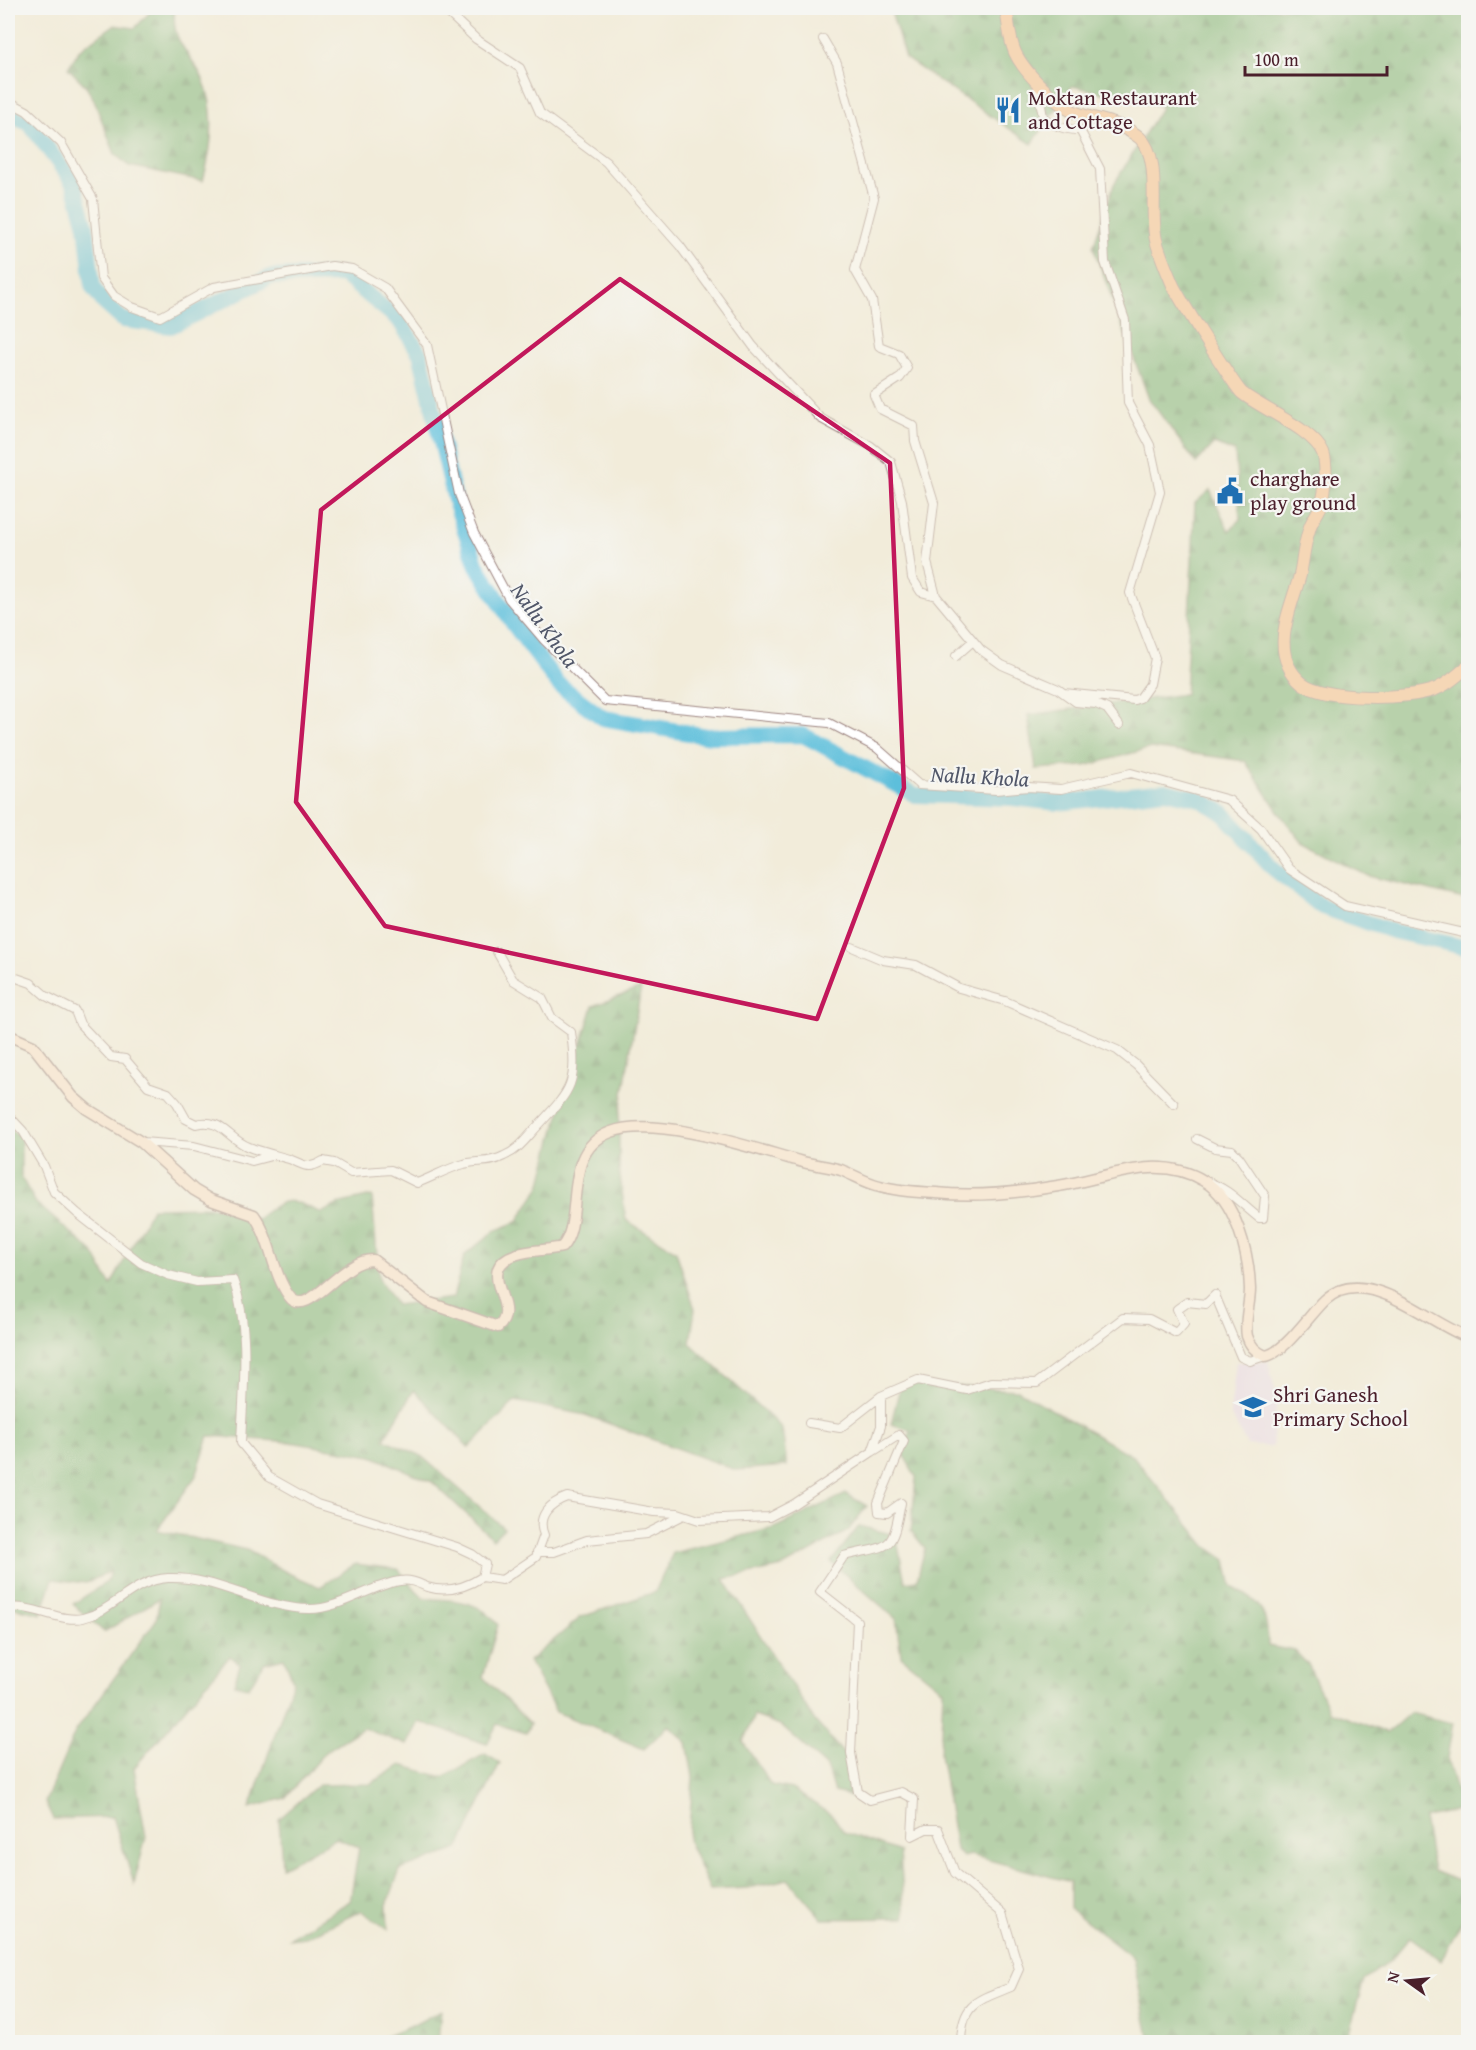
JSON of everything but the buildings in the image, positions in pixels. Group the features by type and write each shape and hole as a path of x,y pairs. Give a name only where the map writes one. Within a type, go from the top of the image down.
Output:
{"main road":[{"path":"1006,8 1013,50 1037,83 1057,102 1075,113 1113,124 1140,138 1151,157 1156,239 1173,287 1240,392 1306,433 1323,452 1325,482 1322,504 1310,526 1300,575 1286,616 1283,644 1287,664 1302,683 1322,692 1379,696 1406,695 1435,690 1455,679 1468,666"},
{"path":"8,1035 33,1046 43,1056 62,1086 87,1109 141,1142 194,1190 211,1200 254,1215 262,1230 282,1285 290,1298 298,1304 306,1303 316,1296 334,1278 355,1264 373,1260 427,1302 498,1327 504,1318 504,1301 497,1280 498,1270 503,1261 511,1255 562,1247 571,1232 575,1181 580,1167 599,1138 624,1128 646,1128 707,1137 838,1169 878,1186 966,1196 1041,1189 1158,1166 1191,1174 1219,1192 1230,1208 1248,1268 1250,1289 1248,1339 1254,1349 1265,1356 1279,1351 1327,1298 1349,1290 1371,1290 1393,1295 1443,1327 1467,1338"}],"street":[{"path":"443,8 476,39 520,68 540,113 606,162 680,246 753,346 820,417 871,446 891,462 902,501 912,578 921,592 936,596"},
{"path":"823,39 837,63 874,198 855,270 872,300 879,346 899,354 907,368 900,378 874,395 880,409 914,426 915,441 934,503 927,562 936,596 973,641 1002,665 1064,693 1076,702 1096,704 1107,709 1119,725"},
{"path":"1037,83 1043,117 1053,125 1067,130 1080,130 1100,169 1105,262 1125,320 1128,403 1149,445 1160,492 1130,593 1155,658 1150,684 1140,698 1134,700 1064,693"},
{"path":"8,101 27,111 61,143 93,199 101,278 114,296 132,307 160,317 214,287 332,266 352,269 385,288 427,345 459,494 474,533 510,599 528,622 605,701 829,723 877,748 919,785 996,790 1028,787 1061,789 1131,773 1229,800 1261,829 1289,869 1345,906 1468,934"},
{"path":"956,656 973,641"},
{"path":"852,947 883,960 916,965 959,988 1005,1001 1117,1050 1162,1090 1174,1104"},
{"path":"8,975 31,983 46,996 75,1011 80,1024 111,1057 125,1059 148,1086 168,1093 186,1119 196,1124 207,1121 222,1126 237,1140 271,1156 292,1160 301,1166 316,1165 323,1161 334,1163 351,1173 391,1170 417,1183 466,1163 477,1164 494,1160 521,1145 556,1109 571,1084 575,1065 571,1032 552,1018 542,998 513,980 497,952"},
{"path":"8,1115 23,1131 44,1166 54,1192 77,1214 141,1263 168,1275 197,1282 233,1280 241,1301 244,1373 241,1443 269,1477 317,1504 391,1525 472,1554 485,1564 482,1577"},
{"path":"1197,1139 1215,1148 1232,1150 1239,1157 1265,1196 1263,1218 1259,1218 1235,1200 1223,1186 1204,1181"},
{"path":"141,1142 194,1146 252,1161 271,1156"},
{"path":"809,1423 840,1428 881,1396 918,1380 967,1390 991,1382 1037,1383 1123,1318 1149,1319 1176,1333 1184,1324 1177,1309 1187,1302 1206,1304 1215,1295 1240,1357 1250,1361 1265,1356"},
{"path":"872,1452 881,1426 881,1396"},
{"path":"8,1608 33,1608 81,1619 97,1613 139,1584 169,1578 227,1588 276,1606 312,1609 366,1594 398,1581 410,1580 430,1588 460,1590 482,1577 502,1580 536,1557 544,1535 541,1528 544,1512 555,1502 567,1497 710,1521 769,1517 794,1504 899,1435 904,1441 878,1503 879,1512 887,1513 901,1503 894,1538 889,1545 844,1556 820,1592 857,1621 851,1754 858,1792 870,1800 901,1792 914,1799 912,1836 926,1829 938,1829 955,1874 1002,1913 1019,1969 1011,1988 974,2003 962,2020 961,2043"},
{"path":"537,1552 554,1551 587,1540 646,1534 682,1516"}],"highlighted area":[{"path":"620,279 890,463 904,788 817,1019 385,926 296,802 321,510"}],"shaded area":[{"name":"Shri Ganesh Primary School","path":"1268,1361 1277,1399 1272,1447 1247,1445 1230,1414 1236,1362"}],"green space":[{"path":"159,8 175,8 175,30 178,38 198,69 207,91 212,130 203,181 129,166 115,154 93,98 85,85 68,68 80,49 114,25 135,28 149,13"},
{"path":"890,8 1468,8 1468,900 1368,876 1302,842 1280,814 1245,761 1151,748 1085,766 1036,769 1028,715 1185,694 1195,503 1210,490 1229,531 1240,519 1235,452 1214,444 1196,463 1149,399 1093,247 1114,184 1162,106 1072,86 1032,144 905,58"},
{"path":"641,988 619,1118 619,1169 626,1220 676,1251 695,1309 690,1343 782,1428 787,1466 736,1470 585,1415 515,1401 469,1448 414,1390 384,1439 420,1455 504,1528 493,1539 432,1482 372,1456 290,1442 209,1436 196,1476 157,1530 247,1550 288,1573 320,1587 355,1564 398,1569 423,1598 465,1602 483,1610 498,1625 483,1677 530,1724 526,1733 497,1724 487,1744 419,1722 407,1745 363,1728 326,1751 285,1798 250,1808 293,1681 284,1658 264,1663 249,1687 234,1685 240,1664 230,1656 134,1768 146,1837 134,1884 113,1817 53,1819 45,1802 75,1732 156,1620 160,1598 104,1632 73,1604 107,1582 111,1571 86,1583 53,1579 41,1614 8,1606 8,1129 21,1136 21,1177 36,1203 93,1252 111,1285 152,1208 218,1207 257,1219 275,1206 288,1201 321,1213 341,1203 372,1196 379,1279 396,1305 453,1298 464,1256 494,1231 517,1222 540,1187 554,1132 593,1006"},
{"path":"901,1383 1018,1390 1134,1457 1206,1546 1226,1560 1232,1587 1251,1598 1264,1616 1268,1646 1295,1651 1309,1666 1329,1711 1387,1733 1410,1713 1453,1723 1447,1758 1461,1809 1424,1818 1433,1871 1468,1885 1468,1910 1441,1960 1410,1937 1390,1961 1364,1980 1346,2042 1150,2042 1133,1958 1070,1909 1070,1882 970,1855 963,1857 956,1850 940,1754 943,1690 901,1656 896,1619 831,1562 859,1526 896,1535 905,1582 917,1580 925,1548 911,1531 916,1477 903,1454 910,1430 891,1424"},
{"path":"846,1494 867,1506 848,1531 783,1567 724,1579 815,1721 845,1755 856,1797 834,1792 826,1766 780,1725 754,1716 743,1742 771,1785 792,1789 833,1816 844,1832 900,1852 905,1918 822,1919 788,1879 748,1888 710,1890 688,1841 693,1777 687,1743 669,1725 644,1749 556,1712 529,1661 581,1617 655,1592 673,1553 774,1528"},
{"path":"485,1754 500,1763 458,1849 400,1870 387,1905 388,1929 361,1911 306,1937 288,1939 350,1901 359,1847 336,1838 282,1867 279,1819 318,1785 370,1784 401,1765 443,1777"},
{"path":"441,2010 438,2042 378,2042 377,2040 414,2025"}],"waterway":[{"name":"Nallu Khola","path":"8,115 29,123 74,184 86,226 93,288 104,303 123,320 171,326 270,277 343,275 399,320 420,354 456,504 477,566 514,625 558,684 603,718 706,736 803,735 915,795 1012,798 1058,803 1165,791 1197,798 1222,812 1274,869 1322,907 1392,931 1468,948"}],"place":[{"name":"Moktan Restaurant and Cottage","path":"1008,110"},
{"name":"charghare play ground","path":"1230,491"},
{"name":"Shri Ganesh Primary School","path":"1253,1407"}]}
